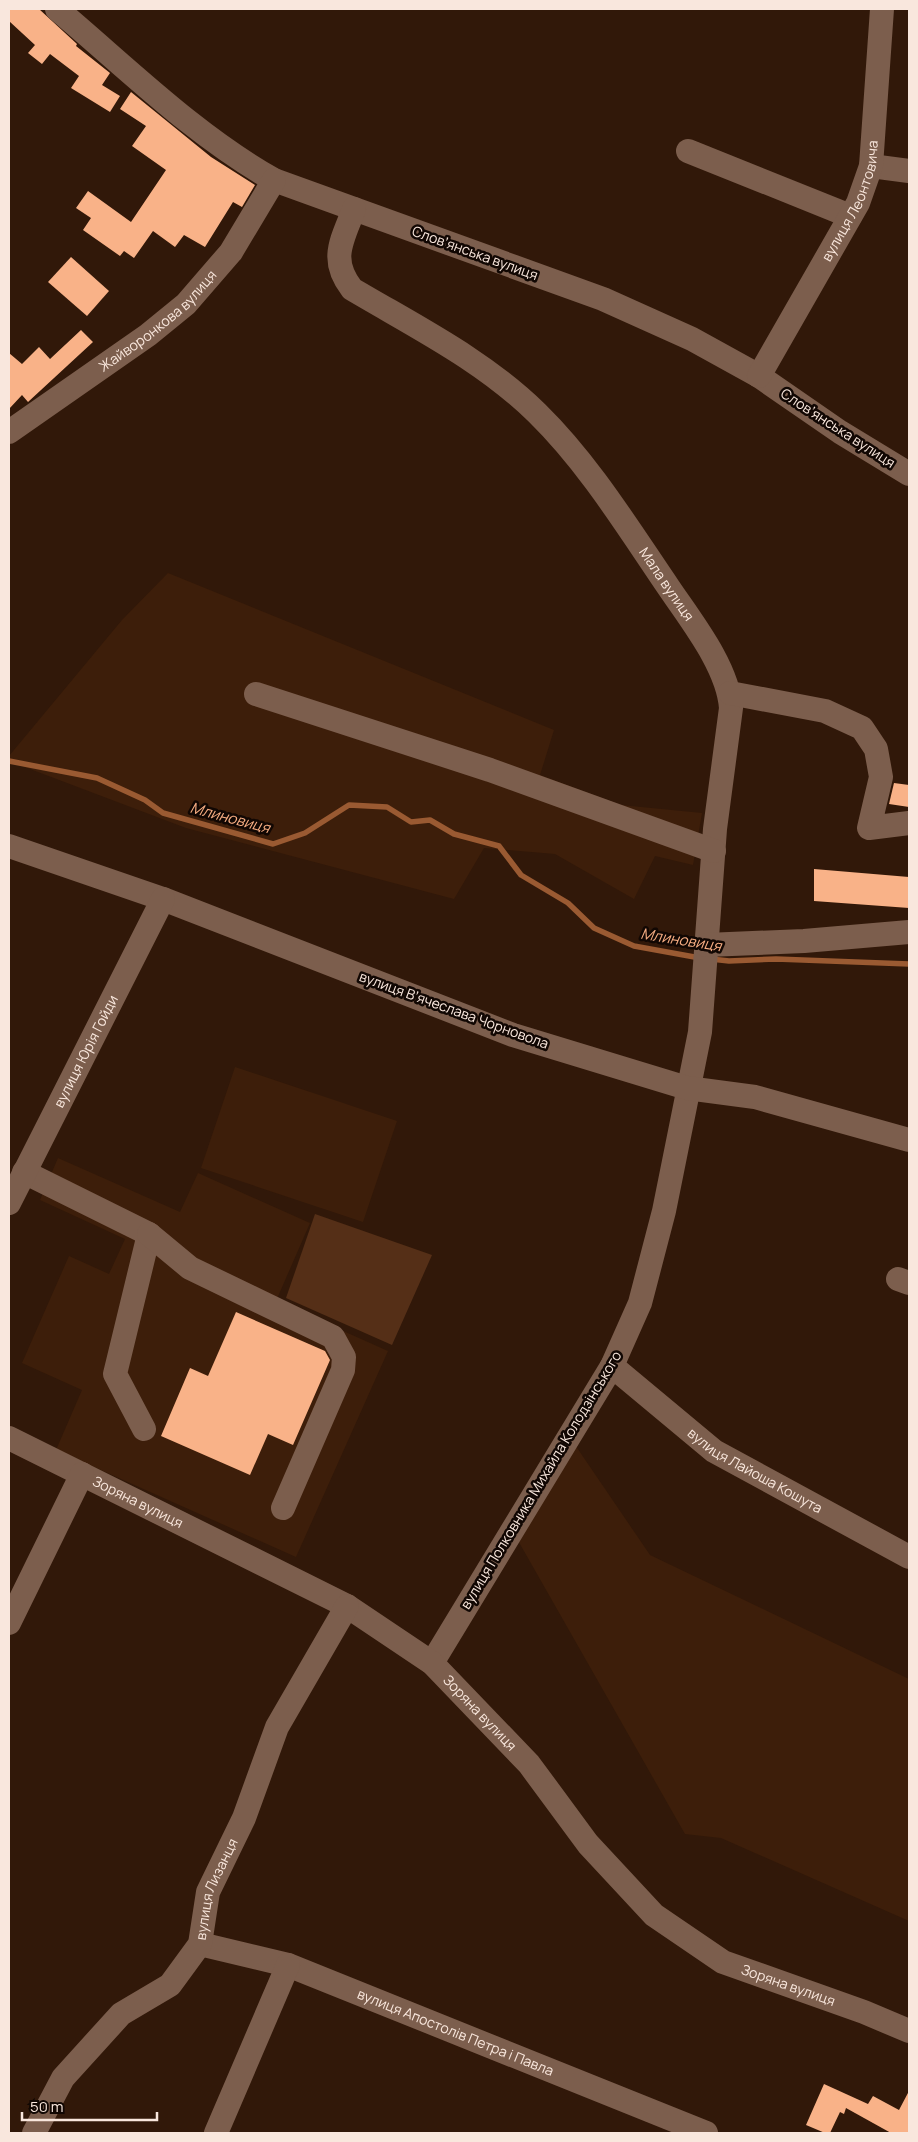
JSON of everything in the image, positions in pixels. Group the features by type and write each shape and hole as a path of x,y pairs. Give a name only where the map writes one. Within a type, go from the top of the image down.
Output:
{"street":[{"name":"Словʼянська вулиця","path":"57,9 208,137 245,164 274,180 603,299 692,339 759,376 840,432 909,474"},
{"name":"вулиця Леонтовича","path":"759,376 850,216 866,184 871,166 882,9"},
{"path":"688,151 850,216"},
{"path":"871,166 909,171"},
{"name":"Жайворонкова вулиця","path":"9,432 148,336 186,304 231,252 274,180"},
{"name":"Мала вулиця","path":"354,209 339,253 339,268 352,289 459,351 511,390 538,414 591,475 685,611 724,676 730,693 731,708 714,851 700,1032 687,1088"},
{"path":"730,693 825,711 862,728 876,749 881,777 869,828 909,823"},
{"path":"256,694 490,770 714,851"},
{"name":"вулиця Вʼячеслава Чорновола","path":"9,846 163,898 513,1035 687,1088 755,1097 909,1140"},
{"name":"вулиця Юрія Гойди","path":"9,1203 163,898"},
{"path":"706,945 804,941 909,932"},
{"name":"вулиця Полковника Михайла Колодзінського","path":"432,1663 612,1366 640,1304 664,1211 687,1088"},
{"path":"24,1172 149,1234 190,1268 333,1337 344,1357 343,1370 283,1508"},
{"path":"144,1429 115,1374 149,1234"},
{"name":"вулиця Лайоша Кошута","path":"612,1366 714,1451 909,1557"},
{"name":"Зоряна вулиця","path":"9,1438 347,1606 432,1663 529,1764 588,1844 654,1914 723,1962 864,2012 909,2031"},
{"path":"9,1623 82,1474"},
{"name":"вулиця Лизанця","path":"34,2133 63,2078 121,2014 170,1985 200,1944 208,1892 244,1818 277,1727 347,1606"},
{"name":"вулиця Апостолів Петра і Павла","path":"200,1944 288,1965 706,2133"},
{"path":"216,2133 288,1965"}],"shaded area":[{"path":"168,573 554,730 540,775 621,805 702,813 693,865 655,856 634,899 555,854 484,848 454,899 186,828 9,761 9,756 122,620"},
{"path":"235,1067 397,1121 363,1222 201,1168"},
{"path":"58,1158 180,1212 198,1173 310,1223 276,1301 388,1351 296,1557 56,1450 82,1390 22,1363 69,1256 109,1274 125,1239 40,1200"},
{"path":"315,1214 432,1255 392,1345 286,1298"},
{"path":"569,1436 650,1555 909,1679 909,1921 721,1838 685,1834 512,1530"}],"building":[{"path":"9,9 39,9 77,44 76,46 110,73 102,85 120,96 110,112 71,88 79,76 50,54 42,64 28,53 35,45 9,21"},
{"path":"131,92 211,157 255,185 242,207 233,202 205,247 184,235 175,247 153,231 134,258 124,251 120,256 83,230 91,218 76,208 88,191 131,222 166,170 132,146 146,126 120,109"},
{"path":"71,257 109,291 87,316 48,282"},
{"path":"81,330 93,342 28,402 22,395 9,409 9,353 22,364 39,347 50,359"},
{"path":"894,783 909,785 909,807 889,804"},
{"path":"814,869 909,877 909,908 814,901"},
{"path":"236,1312 325,1351 330,1360 293,1445 268,1434 250,1475 161,1436 190,1368 208,1376"},
{"path":"824,2084 868,2104 873,2096 899,2110 909,2091 909,2133 891,2133 846,2108 844,2114 840,2112 830,2133 825,2133 806,2125"}],"waterway":[{"name":"Млиновиця","path":"9,761 97,778 145,800 163,813 273,844 305,833 349,805 387,807 411,822 430,820 454,834 499,846 521,875 568,903 594,928 634,946 700,958"},
{"name":"Млиновиця","path":"711,959 729,961 776,959 909,964"}]}
